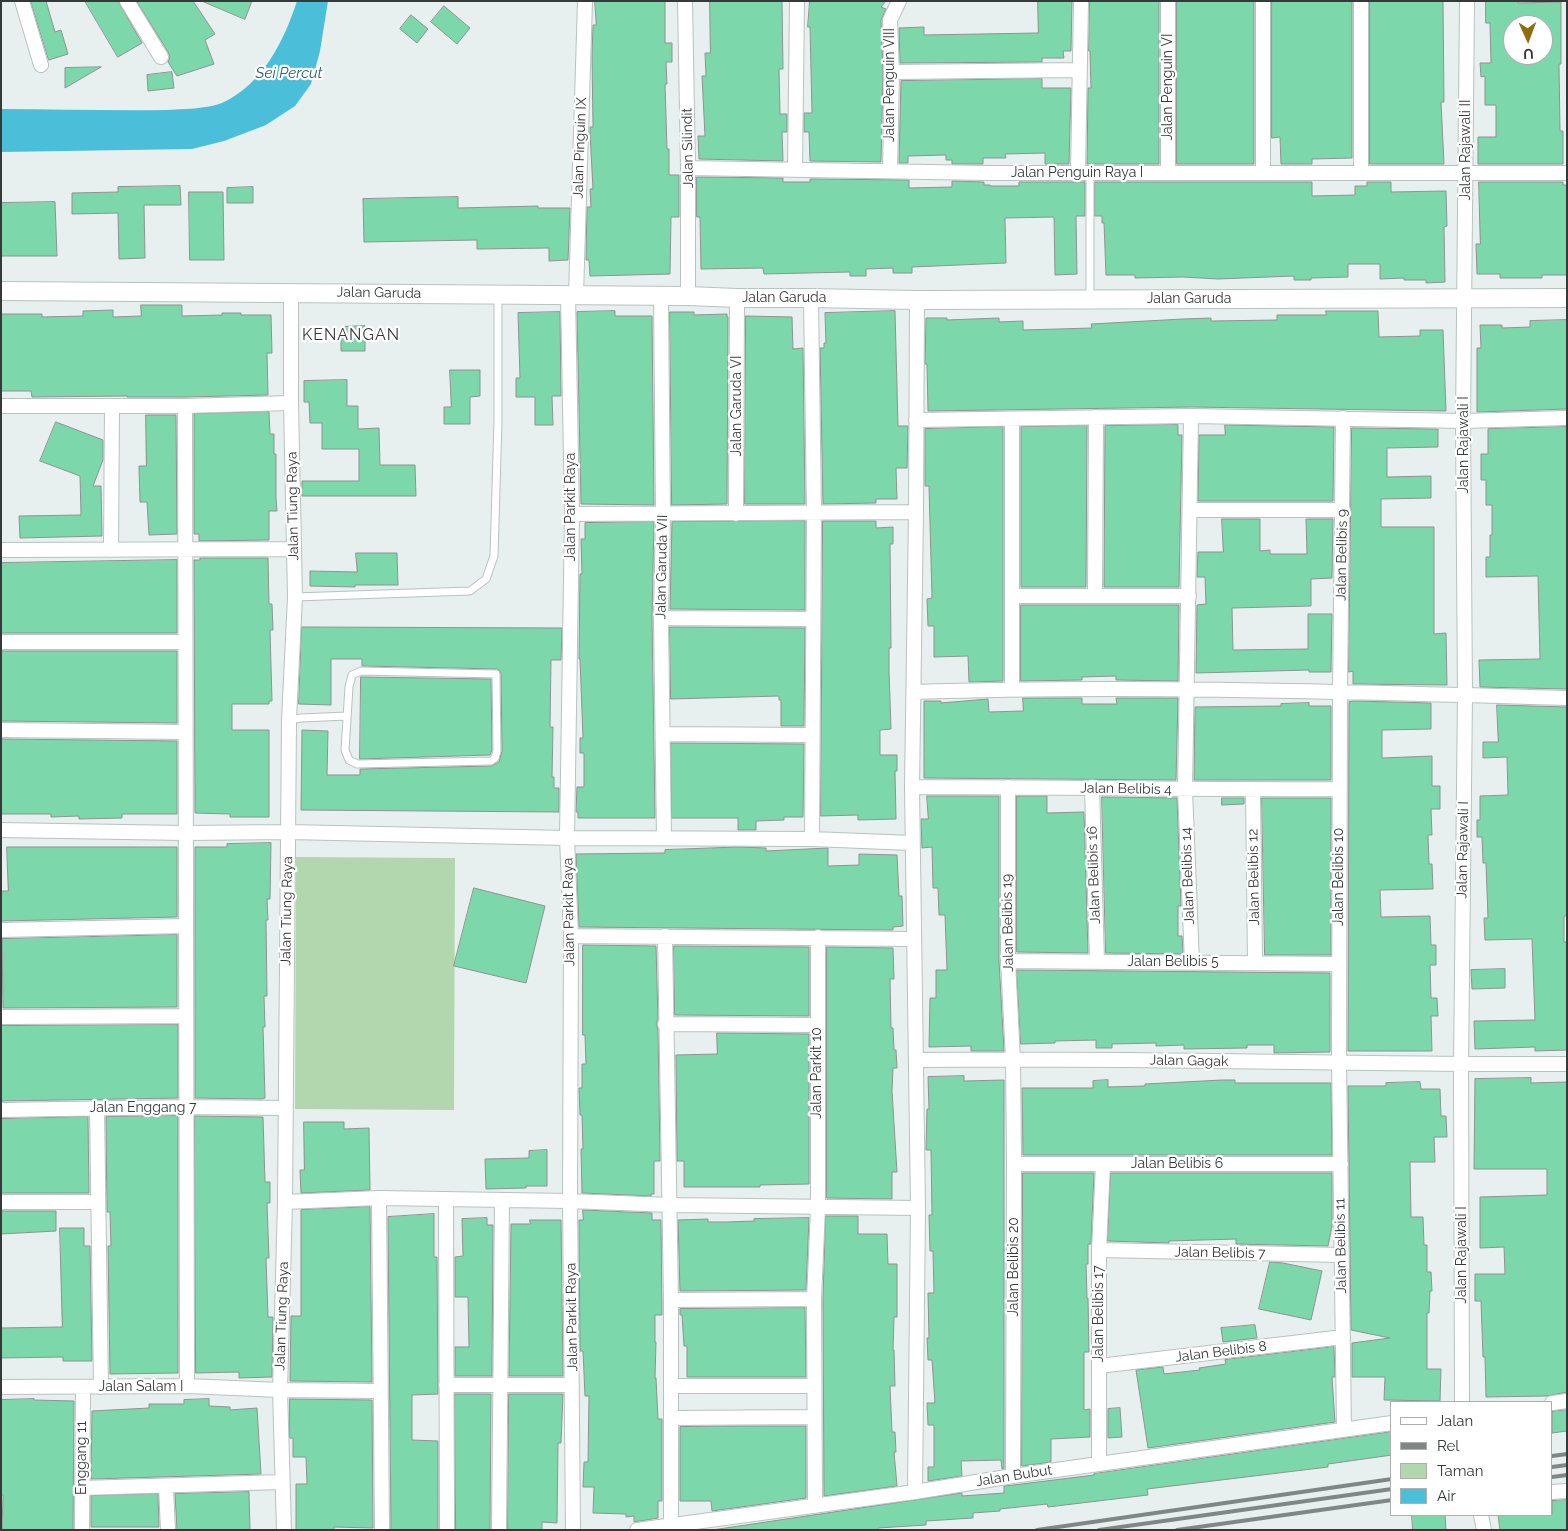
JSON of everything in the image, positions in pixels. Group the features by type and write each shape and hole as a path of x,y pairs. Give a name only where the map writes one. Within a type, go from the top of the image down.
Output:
{"street":[{"path":"22,1 41,65"},
{"path":"127,1 161,57"},
{"name":"Jalan Pinguin IX","path":"572,295 585,1"},
{"name":"Jalan Silindit","path":"685,1 688,296"},
{"path":"795,170 797,1"},
{"name":"Jalan Penguin VIII","path":"890,171 892,72 890,20 899,1"},
{"path":"1081,1 1080,70 1084,173"},
{"name":"Jalan Penguin VI","path":"1168,1 1168,173"},
{"path":"1263,173 1264,1"},
{"path":"1360,172 1361,1"},
{"name":"Jalan Rajawali II","path":"1465,298 1467,1"},
{"path":"892,72 1080,70"},
{"name":"Jalan Penguin Raya I","path":"688,168 1084,173 1567,173"},
{"name":"Jalan Garuda","path":"1,291 498,294 917,300 1567,298"},
{"name":"Jalan Tiung Raya","path":"284,1530 280,1390 285,1202 289,720 295,596 291,292"},
{"name":"Jalan Parkit Raya","path":"572,295 572,514 567,838 571,936 570,1201 573,1530"},
{"name":"Jalan Garuda VII","path":"661,296 663,515 661,618 664,838"},
{"name":"Jalan Garuda VI","path":"736,514 737,298"},
{"path":"811,298 814,513 812,838"},
{"name":"Jalan Rajawali I","path":"1462,1401 1461,1064 1465,695 1465,298"},
{"path":"914,1492 918,1208 912,787 917,300"},
{"path":"1,406 185,406 291,403"},
{"path":"111,550 112,406"},
{"path":"185,406 184,732 187,1386"},
{"path":"916,420 1191,416 1464,421 1567,418"},
{"name":"Jalan Belibis 14","path":"1191,416 1185,790 1192,963"},
{"path":"1095,596 1096,417"},
{"name":"Jalan Belibis 9","path":"1340,692 1343,418"},
{"path":"1012,419 1012,689"},
{"path":"1190,510 1342,510"},
{"path":"572,514 663,515 916,512"},
{"path":"1,550 294,549"},
{"path":"1012,596 1189,596"},
{"path":"661,618 812,619"},
{"path":"1,642 185,642"},
{"path":"914,692 1012,689 1188,690 1567,698"},
{"name":"Jalan Belibis 10","path":"1339,1062 1340,692"},
{"path":"1,730 184,732"},
{"path":"662,734 812,735"},
{"name":"Jalan Belibis 4","path":"912,787 1092,787 1185,790 1340,789"},
{"name":"Jalan Belibis 19","path":"1008,787 1008,961 1013,1059"},
{"name":"Jalan Belibis 16","path":"1092,787 1097,962"},
{"name":"Jalan Belibis 12","path":"1253,790 1255,963"},
{"path":"1,830 185,833 288,832 567,838 812,838 912,843"},
{"path":"1,930 185,926"},
{"path":"571,936 914,939"},
{"path":"665,936 671,1300 671,1525"},
{"name":"Jalan Parkit 10","path":"815,1506 814,1299 818,1208 818,937"},
{"name":"Jalan Belibis 5","path":"1008,961 1339,964"},
{"path":"1,1017 185,1016"},
{"path":"665,1024 817,1025"},
{"name":"Jalan Gagak","path":"917,1060 1013,1059 1567,1064"},
{"name":"Jalan Belibis 20","path":"1013,1059 1013,1476"},
{"name":"Jalan Belibis 11","path":"1339,1062 1340,1255 1344,1430"},
{"name":"Jalan Enggang 7","path":"1,1110 186,1107 285,1108"},
{"path":"97,1108 101,1387"},
{"name":"Jalan Belibis 6","path":"1014,1164 1341,1164"},
{"name":"Jalan Belibis 17","path":"1100,1464 1099,1250 1103,1164"},
{"path":"285,1202 379,1198 818,1208 918,1208"},
{"path":"379,1198 382,1530"},
{"path":"446,1199 447,1530"},
{"path":"499,1530 502,1200"},
{"path":"1,1202 98,1202"},
{"name":"Jalan Belibis 7","path":"1099,1250 1340,1255"},
{"path":"671,1300 814,1299"},
{"name":"Jalan Belibis 8","path":"1100,1366 1343,1337"},
{"path":"446,1385 572,1385"},
{"name":"Jalan Salam I","path":"1,1387 187,1386 280,1390 380,1391"},
{"path":"671,1386 814,1386"},
{"name":"Enggang 11","path":"82,1387 82,1530"},
{"path":"1553,1403 1567,1401"},
{"path":"671,1418 814,1417"},
{"name":"Jalan Bubut","path":"637,1530 1390,1423"},
{"path":"82,1488 282,1482"},
{"path":"166,1486 168,1530"},
{"path":"1553,1492 1567,1491"},
{"path":"1481,1516 1484,1530"}],"lane":[{"path":"1084,173 1090,299"},
{"path":"295,596 470,591 486,579 494,556 498,421 498,294"},
{"path":"361,671 493,673 497,677 497,751 495,758 491,761 357,764 348,760 345,750 347,716 349,687 352,675 361,671"},
{"path":"289,720 347,716"}],"green space":[{"path":"296,857 455,858 454,1110 295,1109"}],"water":[{"name":"Sei Percut","path":"297,1 328,1 320,51 311,84 295,106 266,125 224,141 192,149 1,152 1,109 166,110 202,108 222,103 249,85 270,60 286,31"}],"building":[{"path":"31,1 46,1 55,32 61,30 68,54 49,60"},
{"path":"85,1 118,1 142,43 118,57"},
{"path":"137,1 193,1 215,34 205,40 214,64 177,76 168,62 170,57 168,52"},
{"path":"202,1 252,1 245,19"},
{"path":"595,1 665,1 665,43 672,43 672,62 666,62 667,84 665,84 669,175 679,175 679,217 671,217 670,274 590,276 589,260 586,260 587,207 591,207 590,189 593,189 590,127 593,127 592,56 593,25 596,25"},
{"path":"710,1 782,1 783,69 779,69 780,114 787,114 787,132 782,132 783,161 699,159 698,136 705,136 702,76 706,76 705,53 710,53"},
{"path":"810,1 886,1 881,7 886,9 881,20 883,72 881,162 810,161 809,132 804,132 804,113 812,113 810,27 808,27"},
{"path":"1038,1 1072,1 1071,51 1063,51 1064,58 1042,58 1042,62 900,63 899,28 924,27 924,35 1038,33"},
{"path":"1090,1 1159,1 1159,164 1087,164 1088,88 1091,88 1089,51"},
{"path":"1177,1 1254,1 1254,164 1177,164"},
{"path":"1272,1 1352,1 1352,158 1312,159 1312,164 1281,164 1280,137 1272,138"},
{"path":"1370,1 1443,1 1444,102 1441,102 1444,164 1370,164"},
{"path":"1486,1 1518,1 1518,3 1561,2 1561,64 1559,64 1560,131 1563,131 1563,164 1478,164 1478,137 1496,137 1496,105 1485,105 1485,76 1481,77 1480,63 1491,63 1490,23 1486,23"},
{"path":"444,6 470,28 457,44 431,22"},
{"path":"411,15 428,29 417,43 400,29"},
{"path":"101,67 65,88 65,68"},
{"path":"172,72 174,88 148,91 147,75"},
{"path":"1042,79 1042,88 1071,88 1069,164 1045,164 1045,153 1005,154 1006,158 983,158 983,164 952,164 952,160 946,160 946,155 908,156 908,163 899,163 901,81"},
{"path":"697,177 783,178 783,182 810,182 810,179 909,180 909,188 952,187 952,181 984,182 984,185 990,186 1019,186 1019,182 1085,182 1085,216 1076,216 1077,274 1055,275 1054,217 1005,218 1006,263 912,267 912,273 893,273 893,268 866,269 866,276 850,276 850,272 764,274 763,268 701,269 700,217 697,217"},
{"path":"1095,182 1312,182 1312,196 1355,195 1355,186 1367,186 1367,182 1391,182 1391,192 1446,191 1447,226 1444,227 1445,282 1426,283 1426,280 1404,280 1404,278 1380,279 1380,264 1348,264 1348,277 1311,278 1311,280 1294,280 1294,276 1218,279 1183,277 1135,278 1135,275 1106,275 1104,223 1102,223 1102,216 1095,216"},
{"path":"1479,182 1563,182 1563,185 1567,185 1567,275 1542,275 1542,278 1500,278 1500,274 1477,274 1476,244 1480,244"},
{"path":"180,186 181,205 144,205 145,258 119,259 118,213 72,214 72,193 118,192 118,187"},
{"path":"253,187 253,203 227,203 227,188"},
{"path":"189,192 223,192 224,260 190,260"},
{"path":"458,197 458,208 538,206 538,208 570,208 568,260 549,261 549,248 477,249 477,240 364,242 363,199"},
{"path":"55,202 57,256 1,256 1,203"},
{"path":"141,305 182,305 182,316 222,315 222,313 271,315 272,353 267,353 268,395 32,397 31,391 1,391 1,314 42,314 42,317 83,316 83,311 113,310 113,317 141,316"},
{"path":"615,311 615,316 652,316 654,505 581,504 577,312"},
{"path":"895,311 898,426 908,426 907,468 896,468 897,499 876,499 876,503 823,504 820,348 824,348 824,343 826,343 825,313"},
{"path":"1326,311 1378,311 1379,337 1420,336 1420,330 1443,330 1446,411 1191,407 928,411 927,364 925,364 926,318 947,318 947,320 999,318 999,322 1023,321 1023,330 1092,328 1091,324 1183,319 1211,318 1211,321 1277,320 1277,315 1326,315"},
{"path":"560,312 561,396 552,396 553,425 535,425 535,397 516,397 516,378 520,378 518,313"},
{"path":"670,312 694,312 694,315 727,314 728,317 727,504 672,505"},
{"path":"746,316 792,317 793,349 803,348 805,504 745,504"},
{"path":"1567,320 1567,409 1477,412 1477,348 1481,348 1480,325 1502,325 1502,328 1530,327 1530,321"},
{"path":"365,326 365,351 341,351 341,327"},
{"path":"450,370 480,370 480,396 470,397 470,424 444,424 444,407 451,407"},
{"path":"347,380 347,406 358,406 358,429 379,428 380,465 415,465 416,496 302,496 302,481 359,481 359,449 322,449 322,423 310,423 309,402 304,402 304,381"},
{"path":"269,412 270,434 274,434 274,454 276,454 277,511 269,511 269,540 199,541 199,534 194,534 194,414"},
{"path":"146,415 176,415 177,534 149,535 147,502 140,502 139,466 146,466"},
{"path":"56,422 103,440 103,460 93,486 101,486 102,536 20,538 19,516 81,515 80,476 40,461"},
{"path":"1178,425 1178,435 1182,435 1179,587 1104,587 1105,426"},
{"path":"1225,425 1334,427 1333,501 1198,501 1199,435 1225,435"},
{"path":"1087,426 1086,587 1021,587 1021,427"},
{"path":"1003,427 1003,681 969,682 968,656 934,657 934,626 928,626 927,599 932,598 929,486 925,486 925,429"},
{"path":"1567,427 1567,689 1480,687 1479,660 1540,659 1538,576 1486,577 1486,557 1490,557 1490,535 1492,535 1492,505 1486,505 1486,480 1481,480 1481,454 1488,454 1488,429"},
{"path":"1352,428 1438,429 1438,447 1387,448 1387,477 1431,476 1431,498 1381,499 1381,527 1434,527 1434,634 1446,633 1447,685 1353,684 1353,671 1349,672"},
{"path":"1222,519 1260,519 1260,551 1270,550 1270,554 1307,554 1306,519 1333,519 1332,578 1311,579 1311,606 1232,608 1233,650 1308,649 1308,614 1332,614 1331,672 1309,672 1309,670 1196,673 1197,605 1206,604 1205,577 1197,577 1198,552 1223,552"},
{"path":"805,521 805,610 670,609 672,522"},
{"path":"823,521 876,521 876,528 893,527 893,544 890,544 891,648 889,648 889,671 891,729 880,730 880,755 897,755 897,771 895,771 896,819 858,820 858,815 821,816"},
{"path":"654,522 652,618 655,818 578,818 578,812 576,812 577,787 584,787 584,753 580,753 580,738 583,738 579,659 580,574 582,574 581,539 585,539 585,523"},
{"path":"356,553 397,553 398,585 355,585 355,587 310,586 310,571 357,572"},
{"path":"200,558 268,558 269,604 272,604 273,630 270,630 272,701 269,701 269,704 232,704 232,730 269,730 269,817 230,817 230,814 195,813 194,560 200,560"},
{"path":"177,560 177,633 1,633 1,563"},
{"path":"1021,605 1179,605 1178,681 1116,680 1116,676 1082,677 1082,680 1021,681"},
{"path":"302,627 562,628 561,660 551,660 550,727 553,727 552,777 554,777 554,788 559,788 559,812 301,810 302,730 328,731 327,775 360,775 360,769 491,766 499,762 502,751 501,674 497,669 362,666 362,659 331,659 331,705 299,704"},
{"path":"670,627 805,628 804,726 781,726 781,700 779,700 779,696 671,699"},
{"path":"1,651 177,651 177,723 1,721"},
{"path":"361,677 491,679 492,750 490,755 360,759"},
{"path":"1023,698 1082,698 1082,704 1117,704 1116,698 1178,698 1176,780 924,778 924,701 941,701 941,703 988,699 989,712 1023,711"},
{"path":"1349,702 1431,703 1431,729 1382,730 1382,758 1432,756 1432,786 1440,786 1440,809 1431,809 1432,835 1428,835 1429,864 1432,864 1433,889 1380,890 1381,917 1430,916 1431,945 1436,945 1436,965 1430,965 1431,998 1437,998 1438,1016 1431,1016 1432,1051 1348,1051"},
{"path":"1309,703 1309,706 1331,706 1331,780 1194,780 1195,707 1281,706 1281,704"},
{"path":"1497,705 1567,707 1567,916 1564,916 1564,942 1567,942 1567,1050 1535,1051 1535,1047 1475,1049 1474,1021 1535,1020 1532,939 1485,940 1484,918 1488,918 1486,863 1483,863 1482,837 1477,837 1477,820 1480,820 1480,796 1508,795 1507,757 1483,758 1483,742 1498,742"},
{"path":"1,739 177,741 177,814 122,814 122,818 79,819 79,816 51,817 51,814 1,814"},
{"path":"671,743 804,744 803,817 784,817 784,820 756,821 756,830 738,830 738,818 672,818"},
{"path":"927,796 999,796 999,961 1004,1051 971,1051 971,1046 929,1047 930,998 936,998 936,970 947,970 945,915 939,915 938,888 933,888 932,847 922,848 921,819 928,819"},
{"path":"1017,796 1047,796 1047,813 1084,812 1088,953 1017,952"},
{"path":"1102,797 1177,798 1181,906 1178,906 1178,936 1182,936 1183,954 1106,953"},
{"path":"1222,798 1244,798 1244,804 1222,805"},
{"path":"1262,798 1331,798 1331,955 1265,955"},
{"path":"271,843 270,899 267,899 268,920 266,920 267,996 264,996 265,1027 263,1027 265,1098 195,1098 195,847 227,847 227,844"},
{"path":"7,847 177,847 177,917 1,921 1,891 8,891"},
{"path":"739,847 766,848 766,851 828,848 828,866 859,865 859,854 897,855 899,896 902,896 903,926 893,927 893,930 579,927 576,854 665,853 665,850"},
{"path":"474,888 545,906 526,983 454,966"},
{"path":"177,935 177,1007 3,1008 2,939"},
{"path":"583,945 656,946 660,1161 654,1161 654,1194 651,1194 651,1196 582,1193 581,1149 583,1149 579,1088 582,1088 582,1064 586,1064 585,1035 583,1035"},
{"path":"674,946 809,947 809,1016 675,1015"},
{"path":"827,947 893,948 894,979 890,979 891,1028 893,1028 897,1068 893,1068 892,1091 897,1172 892,1172 892,1199 827,1198"},
{"path":"1505,969 1505,988 1472,989 1471,970"},
{"path":"1017,970 1330,973 1330,1052 1274,1053 1274,1045 1247,1045 1247,1048 1184,1049 1184,1045 1156,1046 1156,1043 1112,1044 1112,1048 1096,1048 1096,1040 1021,1044"},
{"path":"178,1025 178,1098 1,1101 1,1026"},
{"path":"717,1033 809,1034 809,1184 760,1185 760,1187 684,1187 684,1161 677,1161 676,1055 717,1054"},
{"path":"964,1076 964,1081 1004,1080 1004,1469 1002,1469 1001,1460 961,1461 962,1476 928,1481 928,1467 934,1467 934,1425 928,1425 927,1403 935,1403 932,1360 928,1360 927,1338 929,1338 928,1293 934,1293 933,1251 930,1251 929,1215 932,1215 931,1150 926,1150 927,1109 929,1109 928,1077"},
{"path":"1531,1078 1531,1083 1567,1082 1567,1392 1547,1396 1486,1397 1481,1301 1475,1301 1475,1274 1505,1274 1504,1247 1480,1248 1480,1197 1547,1195 1547,1169 1474,1169 1475,1079"},
{"path":"1108,1080 1108,1087 1222,1080 1235,1080 1235,1083 1331,1083 1332,1155 1023,1155 1022,1088 1093,1088 1093,1081"},
{"path":"1420,1082 1421,1089 1440,1089 1441,1116 1446,1116 1447,1137 1434,1137 1435,1162 1410,1162 1411,1217 1423,1217 1424,1245 1427,1245 1427,1272 1431,1272 1432,1291 1430,1291 1429,1313 1427,1313 1427,1369 1441,1369 1440,1401 1384,1400 1385,1377 1352,1377 1352,1343 1390,1338 1351,1330 1348,1086 1386,1086 1386,1083"},
{"path":"178,1116 178,1373 110,1374 108,1246 111,1246 110,1212 107,1212 106,1117"},
{"path":"195,1116 263,1117 265,1182 270,1182 270,1203 267,1203 269,1258 266,1258 268,1317 273,1317 272,1377 239,1378 239,1372 196,1373"},
{"path":"88,1117 89,1193 1,1193 1,1119"},
{"path":"304,1122 344,1122 344,1129 369,1128 370,1190 301,1193 300,1170 304,1170"},
{"path":"547,1150 547,1186 486,1189 485,1159 529,1158 529,1151"},
{"path":"1023,1173 1094,1173 1091,1244 1088,1244 1088,1264 1086,1264 1089,1352 1084,1352 1084,1410 1090,1409 1090,1437 1051,1439 1051,1462 1022,1466"},
{"path":"1111,1173 1332,1173 1332,1226 1328,1246 1236,1244 1236,1239 1169,1241 1169,1243 1108,1241"},
{"path":"370,1207 372,1382 290,1381 291,1316 301,1316 301,1210"},
{"path":"583,1210 652,1213 652,1220 661,1220 662,1315 655,1315 655,1378 658,1419 662,1419 662,1501 658,1501 658,1518 634,1522 634,1516 626,1517 626,1514 593,1513 594,1487 583,1487 584,1462 588,1462 589,1396 585,1396 583,1351 580,1351 579,1220 583,1220"},
{"path":"1,1211 56,1211 56,1231 1,1234"},
{"path":"434,1214 434,1257 437,1257 438,1394 412,1395 412,1440 438,1441 438,1530 391,1530 388,1217"},
{"path":"826,1216 858,1216 858,1234 887,1234 888,1264 897,1264 897,1317 894,1317 893,1350 895,1386 890,1386 892,1432 895,1432 896,1452 894,1452 897,1486 824,1496 823,1299"},
{"path":"487,1218 487,1225 493,1225 492,1376 455,1376 455,1347 469,1347 468,1297 455,1297 455,1257 463,1256 462,1219"},
{"path":"809,1218 806,1290 680,1291 678,1220 708,1219 708,1222 726,1222 754,1221 754,1219"},
{"path":"530,1220 561,1220 563,1376 509,1376 511,1224 530,1224"},
{"path":"60,1228 84,1228 84,1246 90,1246 92,1361 63,1361 63,1357 1,1358 1,1328 62,1327"},
{"path":"1270,1262 1322,1271 1311,1320 1259,1309"},
{"path":"805,1308 806,1377 687,1377 687,1346 684,1346 680,1309"},
{"path":"1255,1325 1257,1338 1223,1342 1221,1328"},
{"path":"1334,1347 1335,1377 1332,1377 1335,1422 1148,1448 1136,1370 1163,1367 1164,1374 1200,1370 1199,1368 1226,1364 1225,1360"},
{"path":"455,1394 491,1394 490,1530 456,1530"},
{"path":"509,1394 563,1394 561,1443 558,1443 557,1523 542,1522 542,1530 508,1530"},
{"path":"209,1399 209,1406 230,1407 230,1410 257,1408 261,1474 91,1479 92,1411 149,1408 149,1404 184,1404 184,1400"},
{"path":"290,1399 372,1400 373,1528 334,1527 334,1530 296,1530 296,1484 307,1484 306,1457 293,1457 293,1438 290,1438"},
{"path":"1,1400 74,1401 73,1530 2,1530"},
{"path":"1120,1408 1122,1437 1108,1438 1108,1409"},
{"path":"1567,1410 1567,1431 1553,1433 1553,1412"},
{"path":"806,1426 806,1498 712,1511 711,1501 680,1501 680,1427"},
{"path":"1390,1432 1390,1455 1328,1464 1328,1467 1147,1489 1148,1495 1048,1507 1047,1504 1000,1509 1000,1511 973,1513 973,1518 926,1521 926,1525 878,1528 878,1530 712,1530 962,1493 962,1496 1004,1493 1004,1486"},
{"path":"249,1492 250,1530 177,1530 175,1494"},
{"path":"158,1494 159,1527 91,1527 91,1496"},
{"path":"1567,1500 1567,1530 1500,1530 1498,1516 1553,1516 1553,1501"},
{"path":"1412,1516 1445,1516 1446,1530 1413,1530"}],"railway":[{"path":"1553,1456 1567,1454"},
{"path":"1553,1467 1567,1465"},
{"path":"1553,1477 1567,1475"},
{"path":"1037,1530 1390,1479"},
{"path":"1099,1530 1390,1489"},
{"path":"1177,1530 1390,1500"}],"district":[{"name":"KENANGAN","path":"351,335"}]}
